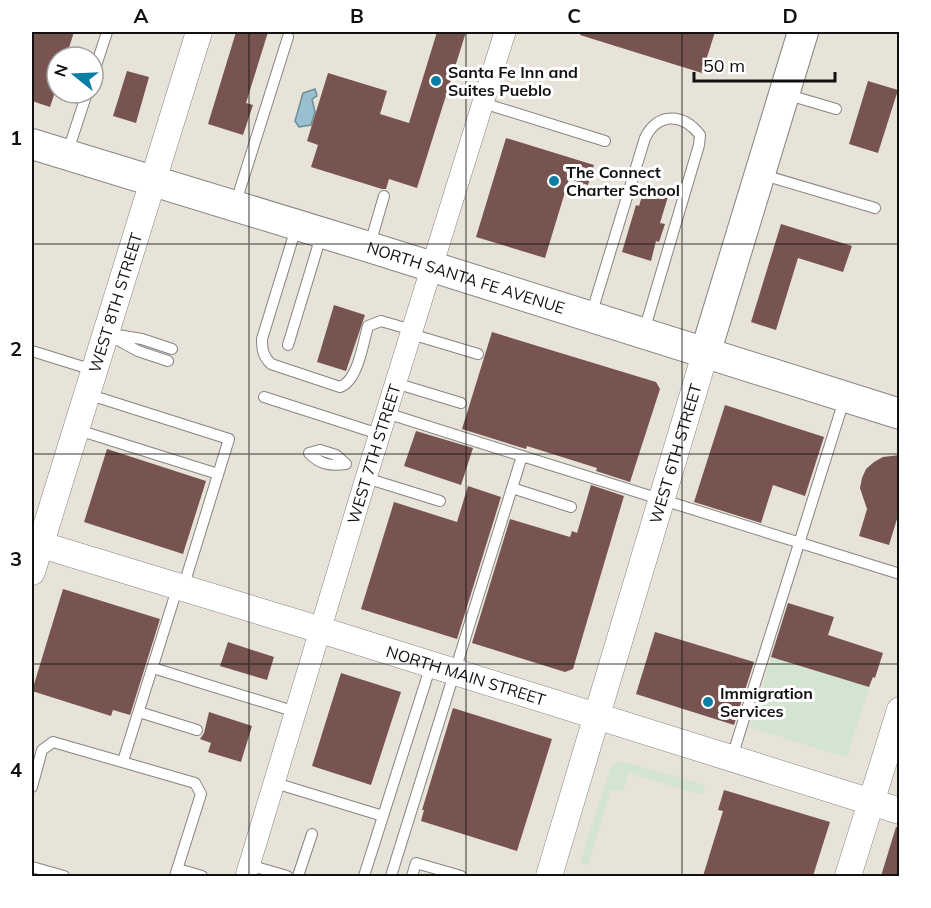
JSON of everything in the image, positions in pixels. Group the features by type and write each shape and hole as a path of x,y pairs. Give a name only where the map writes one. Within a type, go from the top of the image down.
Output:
{"main road":[{"name":"WEST 6TH STREET","path":"705,354 804,32"},
{"name":"NORTH SANTA FE AVENUE","path":"32,144 900,414"}],"street":[{"name":"WEST 8TH STREET","path":"32,573 36,544 90,382 199,32"},
{"name":"WEST 7TH STREET","path":"248,870 395,383 505,32"},
{"name":"WEST 6TH STREET","path":"549,876 705,354"},
{"name":"NORTH MAIN STREET","path":"36,544 321,630 900,811"},
{"path":"848,876 900,710"}],"lane":[{"path":"235,206 288,37"},
{"path":"785,94 836,109"},
{"path":"483,103 605,141"},
{"path":"67,155 83,105"},
{"path":"590,317 645,138 656,122 674,118 695,128 700,135 699,145 643,334"},
{"path":"760,174 874,208"},
{"path":"369,247 384,196"},
{"path":"310,229 262,339 265,358 271,364 340,387 346,385 352,378 368,326 381,321 478,354"},
{"path":"288,345 310,229"},
{"path":"105,333 142,339 172,349"},
{"path":"105,333 138,351 168,361"},
{"path":"32,351 90,382 228,439 123,761"},
{"path":"395,383 461,403"},
{"path":"264,397 380,434"},
{"path":"732,758 845,397"},
{"path":"386,413 900,574"},
{"path":"75,429 218,474"},
{"path":"364,876 383,816 443,668 512,488 522,456"},
{"path":"346,464 367,475 440,501"},
{"path":"512,488 571,507"},
{"path":"153,668 296,712"},
{"path":"391,876 443,668"},
{"path":"139,712 197,730"},
{"path":"32,787 33,773 42,750 53,742 195,783 201,794 177,873 202,876"},
{"path":"275,783 383,816"},
{"path":"298,876 312,834"},
{"path":"397,858 461,876"},
{"path":"412,876 416,863"},
{"path":"32,867 63,876"},
{"path":"248,870 287,876"}],"shaded area":[{"path":"32,32 899,32 899,876 32,876"}],"green space":[{"path":"772,657 869,687 847,758 750,727"},
{"path":"622,761 705,785 702,795 629,773 623,791 611,790 588,865 580,863 611,766"}],"water":[{"path":"315,89 317,96 312,99 315,112 311,125 299,127 295,121 303,93"}],"building":[{"path":"32,32 74,32 70,45 45,45 45,105 51,105 50,107 32,101"},
{"path":"236,32 268,32 246,103 253,105 243,135 208,124"},
{"path":"437,32 466,32 417,188 389,179 386,189 382,189 311,167 318,145 307,141 328,73 387,91 380,114 409,123"},
{"path":"581,32 715,32 702,73 580,35"},
{"path":"127,71 149,77 136,123 113,116"},
{"path":"868,81 898,90 878,153 849,144"},
{"path":"506,138 594,165 588,185 569,179 545,258 476,237"},
{"path":"646,183 670,190 660,223 665,224 659,242 656,241 651,261 622,252 636,205 639,206"},
{"path":"781,224 852,246 843,272 798,258 776,330 751,322"},
{"path":"334,305 365,315 346,371 317,362"},
{"path":"492,332 656,382 660,389 630,482 596,471 597,468 462,429"},
{"path":"725,405 824,437 805,496 773,485 761,523 694,502"},
{"path":"416,431 473,448 461,485 404,466"},
{"path":"107,449 206,481 183,554 84,522"},
{"path":"900,455 900,518 897,519 889,545 859,536 867,509 860,488 866,469 883,457"},
{"path":"591,485 624,496 573,669 565,672 472,643 510,519 570,537 572,531 577,533"},
{"path":"468,486 501,497 457,639 361,609 394,502 457,522"},
{"path":"63,589 160,619 130,715 113,710 111,716 32,691"},
{"path":"788,603 834,617 828,635 883,653 875,678 873,677 869,687 771,657"},
{"path":"655,632 754,662 734,725 636,694"},
{"path":"228,642 274,657 267,680 220,666"},
{"path":"341,673 401,692 371,785 312,766"},
{"path":"453,708 552,739 517,851 421,821 424,810 422,810"},
{"path":"209,712 252,726 241,762 208,752 211,743 200,739 204,733"},
{"path":"724,790 830,822 813,876 703,876 723,811 718,810"},
{"path":"896,827 900,828 900,876 881,876"}],"place":[{"name":"Santa Fe Inn and Suites Pueblo","path":"436,81"},
{"name":"The Connect Charter School","path":"554,181"},
{"name":"Immigration Services","path":"708,702"}]}
